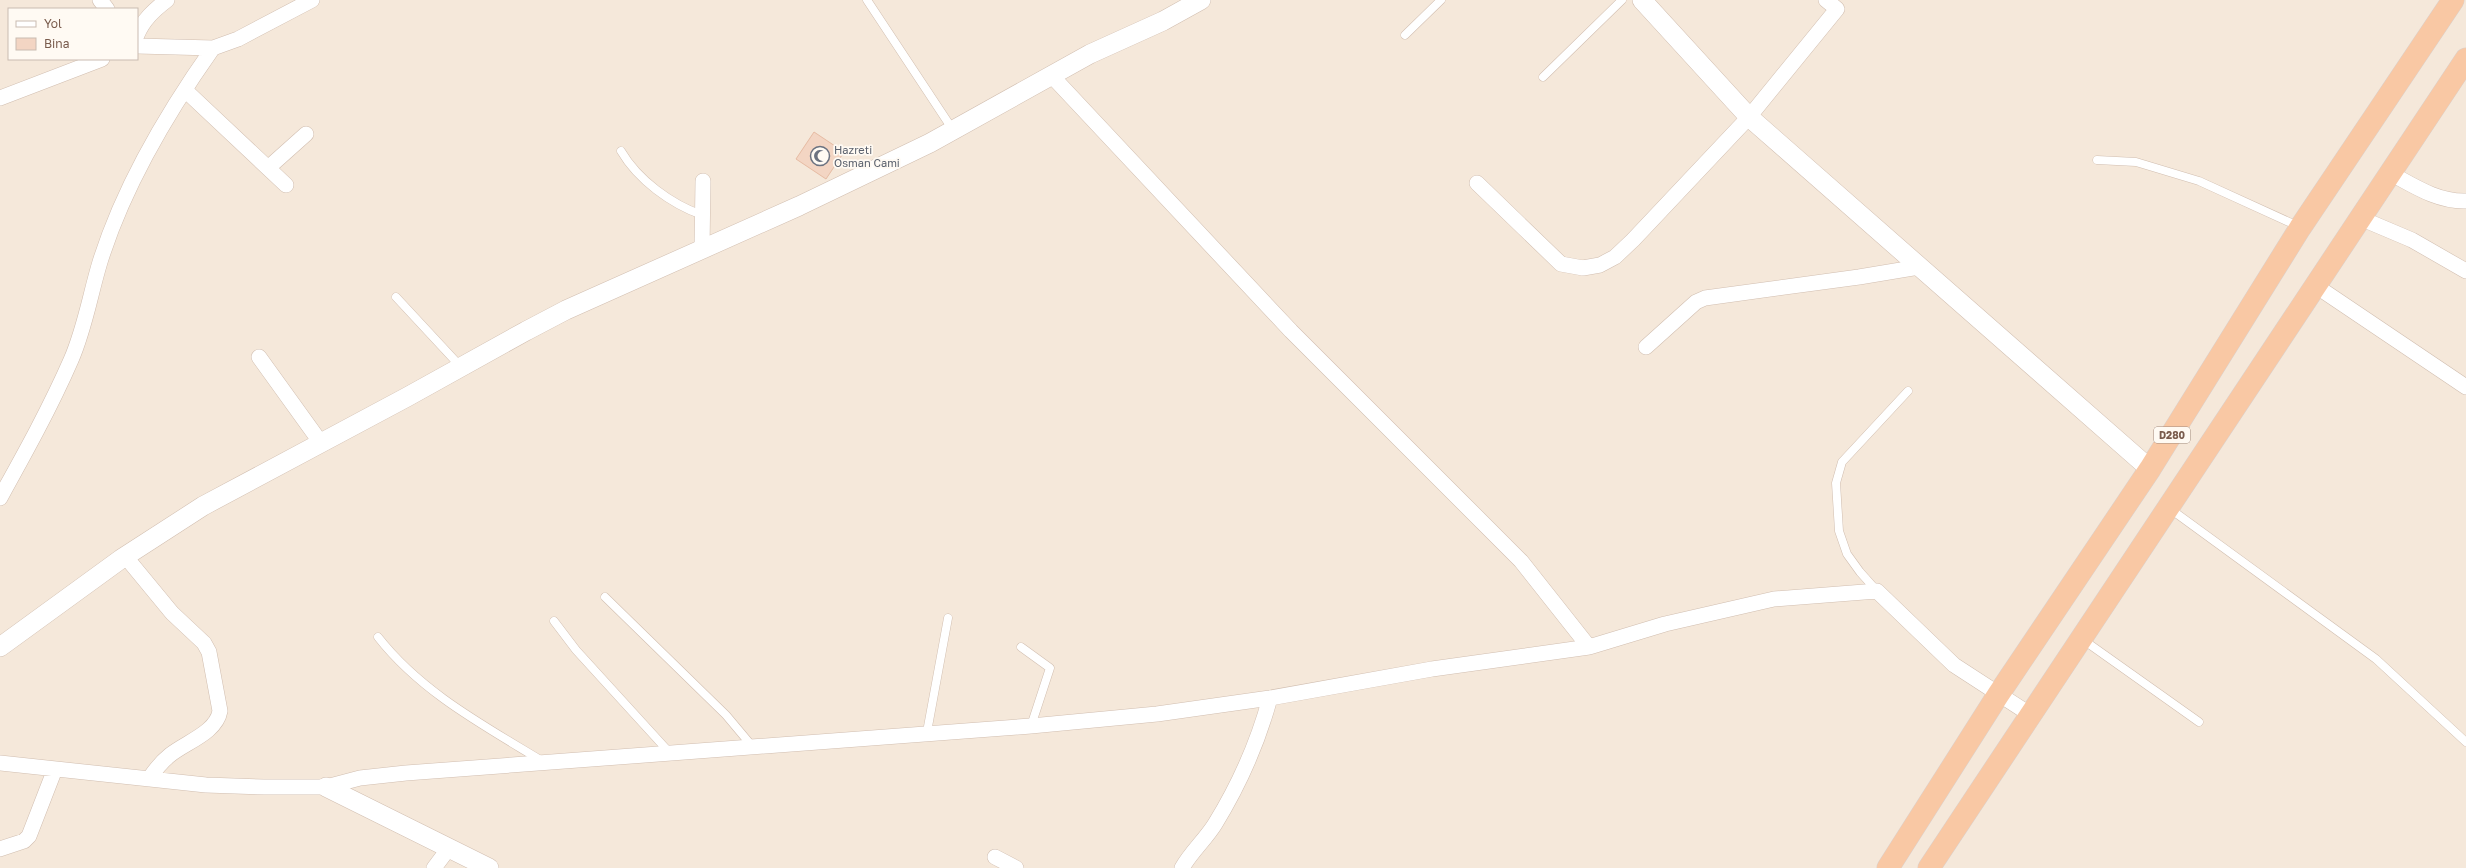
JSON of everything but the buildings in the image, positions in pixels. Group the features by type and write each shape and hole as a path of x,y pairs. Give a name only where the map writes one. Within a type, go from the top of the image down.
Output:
{"highway":[{"name":"D280","path":"1888,868 1998,695 2150,469 2300,228 2453,0"},
{"path":"1929,868 2466,59"}],"street":[{"path":"100,0 106,8"},
{"path":"138,32 141,25 156,8 167,0"},
{"path":"138,46 214,48 238,39 312,0"},
{"path":"0,647 125,556 203,506 566,310 799,206 953,130 1090,54 1163,21 1201,0"},
{"path":"1642,0 1749,117 2150,469"},
{"path":"1477,182 1561,264 1583,268 1600,265 1615,257 1633,240 1749,117 1837,9 1826,0"},
{"path":"0,498 49,408 71,359 85,322 100,262 118,216 144,159 185,90 214,48"},
{"path":"0,98 99,60"},
{"path":"1051,75 1291,331 1521,561 1590,647"},
{"path":"185,90 286,185"},
{"path":"268,168 306,134"},
{"path":"2390,173 2425,192 2444,199 2466,200"},
{"path":"702,249 703,181"},
{"path":"2360,218 2412,240 2466,271"},
{"path":"1646,347 1696,302 1705,298 1859,277 1919,267"},
{"path":"2316,286 2466,387"},
{"path":"260,357 321,442"},
{"path":"125,556 172,613 204,643 209,652 220,711 218,720 210,728 170,755 149,779"},
{"path":"0,763 206,785 326,787 360,778 543,761 927,732 1031,726 1156,714 1270,698 1432,669 1590,647 1665,624 1774,599 1877,591 1954,665 2030,716"},
{"path":"1182,868 1215,825 1237,784 1262,729 1270,698"},
{"path":"0,849 24,841 29,836 55,769"},
{"path":"326,787 489,868"},
{"path":"434,868 449,848"},
{"path":"995,857 1016,868"}],"lane":[{"path":"867,0 953,130"},
{"path":"1405,35 1442,0"},
{"path":"1543,77 1622,0"},
{"path":"621,151 636,170 656,188 685,209 702,215"},
{"path":"2097,160 2136,162 2199,181 2300,228"},
{"path":"396,297 461,367"},
{"path":"1877,591 1860,572 1847,554 1839,531 1836,483 1842,462 1908,391"},
{"path":"2168,508 2376,659 2466,742"},
{"path":"605,598 726,715 752,746"},
{"path":"927,732 948,618"},
{"path":"554,621 576,650 669,752"},
{"path":"378,637 393,657 431,692 543,761"},
{"path":"2081,638 2199,722"},
{"path":"1021,646 1050,668 1031,726"}],"shaded area":[{"path":"0,0 2466,0 2466,868 0,868"}],"place":[{"name":"Hazreti Osman Cami","path":"820,156"}]}
